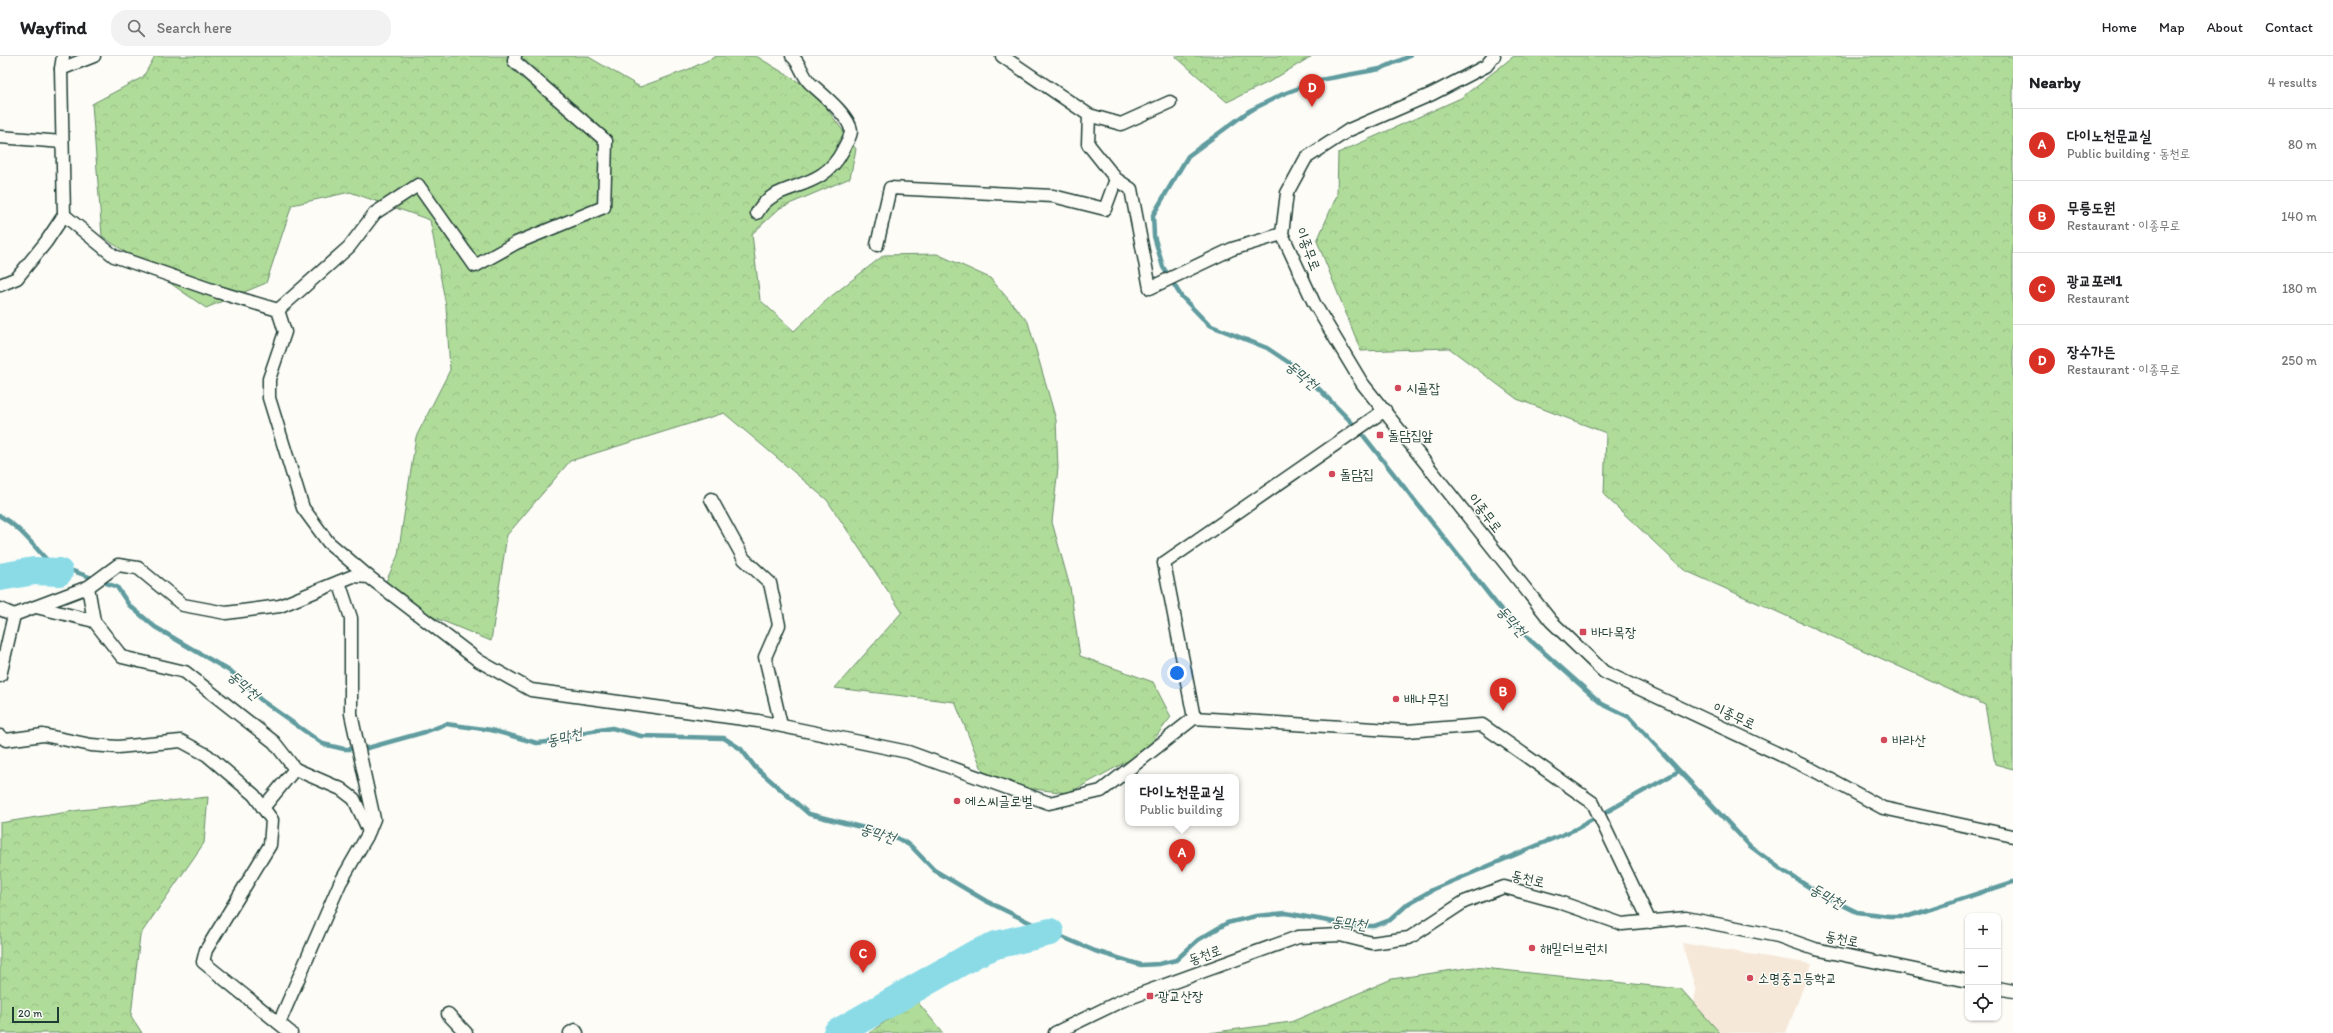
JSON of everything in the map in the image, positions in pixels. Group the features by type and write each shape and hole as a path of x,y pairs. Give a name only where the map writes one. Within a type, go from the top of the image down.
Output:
{"street":[{"path":"0,285 16,278 46,242 64,215 61,69 63,56"},
{"path":"61,69 94,56"},
{"path":"278,310 349,247 375,213 418,185 475,266 516,243 604,207 606,141 514,61 515,56"},
{"path":"757,213 767,199 780,192 806,184 830,171 852,132 849,122 804,77 798,62 792,56"},
{"path":"1002,56 1089,115 1121,124 1170,102"},
{"name":"이종무로","path":"1494,56 1486,66 1432,94 1349,130 1306,158 1287,193 1282,234 1314,303 1362,383 1385,410 1551,621 1604,672 1815,771 1882,808 2013,836"},
{"path":"1089,115 1088,144 1116,179 1131,189 1150,288 1232,249 1282,234"},
{"path":"0,137 62,142"},
{"path":"877,245 890,188 1053,196 1105,209 1116,179"},
{"path":"64,215 114,256 218,292 278,310"},
{"path":"278,310 285,332 269,379 269,398 303,508 328,542 370,577 479,661 530,690 781,725 908,752 1048,803 1101,792 1194,718 1407,731 1482,725 1593,803 1650,922"},
{"path":"1194,718 1164,563 1368,424 1385,410"},
{"path":"711,499 744,559 770,583 779,625 765,657 781,725"},
{"path":"0,609 14,615 36,607 88,586 118,565 138,568 183,605 226,613 280,606 353,576 370,577"},
{"path":"279,1023 340,883 369,831 374,819 351,714 351,618 338,582"},
{"path":"88,586 94,621 122,657 185,672 274,742 295,769 341,788 354,799 369,831"},
{"path":"36,607 94,621"},
{"path":"0,676 14,615"},
{"path":"0,736 6,740 43,735 91,745 118,747 182,741 207,756 254,795 272,820 270,846 206,950 204,962 291,1033"},
{"path":"263,808 295,769"},
{"name":"동천로","path":"1055,1033 1121,1001 1298,937 1340,935 1372,943 1409,938 1464,902 1504,887 1559,902 1622,924 1686,918 1778,936 1815,949 1965,981"},
{"path":"2001,989 2013,991"},
{"path":"448,1014 466,1033"},
{"path":"570,1033 575,1030 577,1033"}],"shaded area":[{"name":"소명중고등학교","path":"1682,943 1812,964 1786,1033 1689,1033 1696,991"}],"green space":[{"path":"155,56 587,56 640,87 687,70 717,56 756,56 815,92 856,149 850,178 780,208 752,234 760,300 794,331 829,298 884,255 937,254 990,278 1028,322 1056,420 1058,468 1052,522 1070,587 1080,656 1153,682 1171,717 1144,752 1069,793 988,784 955,702 835,688 902,612 827,500 724,413 570,461 507,535 491,641 380,595 398,555 416,437 450,370 446,306 430,220 350,192 292,205 266,283 206,308 102,236 92,104 143,77"},
{"path":"1175,56 1312,56 1269,82 1227,102"},
{"path":"1514,56 2013,56 2013,769 1995,764 1985,705 1684,570 1604,495 1606,433 1517,399 1449,348 1361,351 1317,241 1337,195 1338,153 1461,98"},
{"path":"208,797 204,843 140,935 131,1016 142,1033 0,1033 0,823 80,810"},
{"path":"1474,967 1681,989 1720,1033 1209,1033 1291,1022 1392,979"},
{"path":"916,1000 943,1033 869,1033"}],"waterway":[{"name":"동막천","path":"1410,56 1380,69 1320,80 1283,94 1249,111 1188,156 1153,215 1154,236 1163,267 1181,296 1209,325 1267,348 1294,366 1321,391 1359,430 1498,606 1530,640 1602,704 1629,717 1750,846 1782,870 1820,894 1857,912 1889,916 1909,916 2013,882"},
{"name":"동막천","path":"0,516 17,528 59,572 73,571 117,587 129,605 155,627 233,673 261,700 323,744 344,749 364,749 425,732 446,724 491,730 537,743 557,741 586,732 612,728 641,736 724,738 741,749 755,767 809,814 892,835 911,846 934,870 986,901 1039,927 1095,951 1141,965 1159,964 1176,960 1198,940 1227,923 1256,916 1286,913 1354,926 1374,926 1390,920 1409,903 1434,889 1576,829 1679,771"},
{"name":"동막천","path":"0,577 34,571 59,572"},
{"name":"동막천","path":"837,1033 975,954 996,945 1050,932"}],"place":[{"name":"장수가든","path":"1312,107"},
{"name":"시골잡","path":"1398,388"},
{"name":"돌담집앞","path":"1380,435"},
{"name":"돌담집","path":"1332,474"},
{"name":"바다목장","path":"1583,632"},
{"name":"배나무집","path":"1396,699"},
{"name":"무릉도원","path":"1503,711"},
{"name":"바라산","path":"1884,740"},
{"name":"에스씨글로벌","path":"957,801"},
{"name":"다이노천문교실","path":"1182,872"},
{"name":"해밀더브런치","path":"1532,948"},
{"name":"광교포레1","path":"863,973"},
{"name":"소명중고등학교","path":"1750,978"},
{"name":"광교산장","path":"1150,996"}]}
